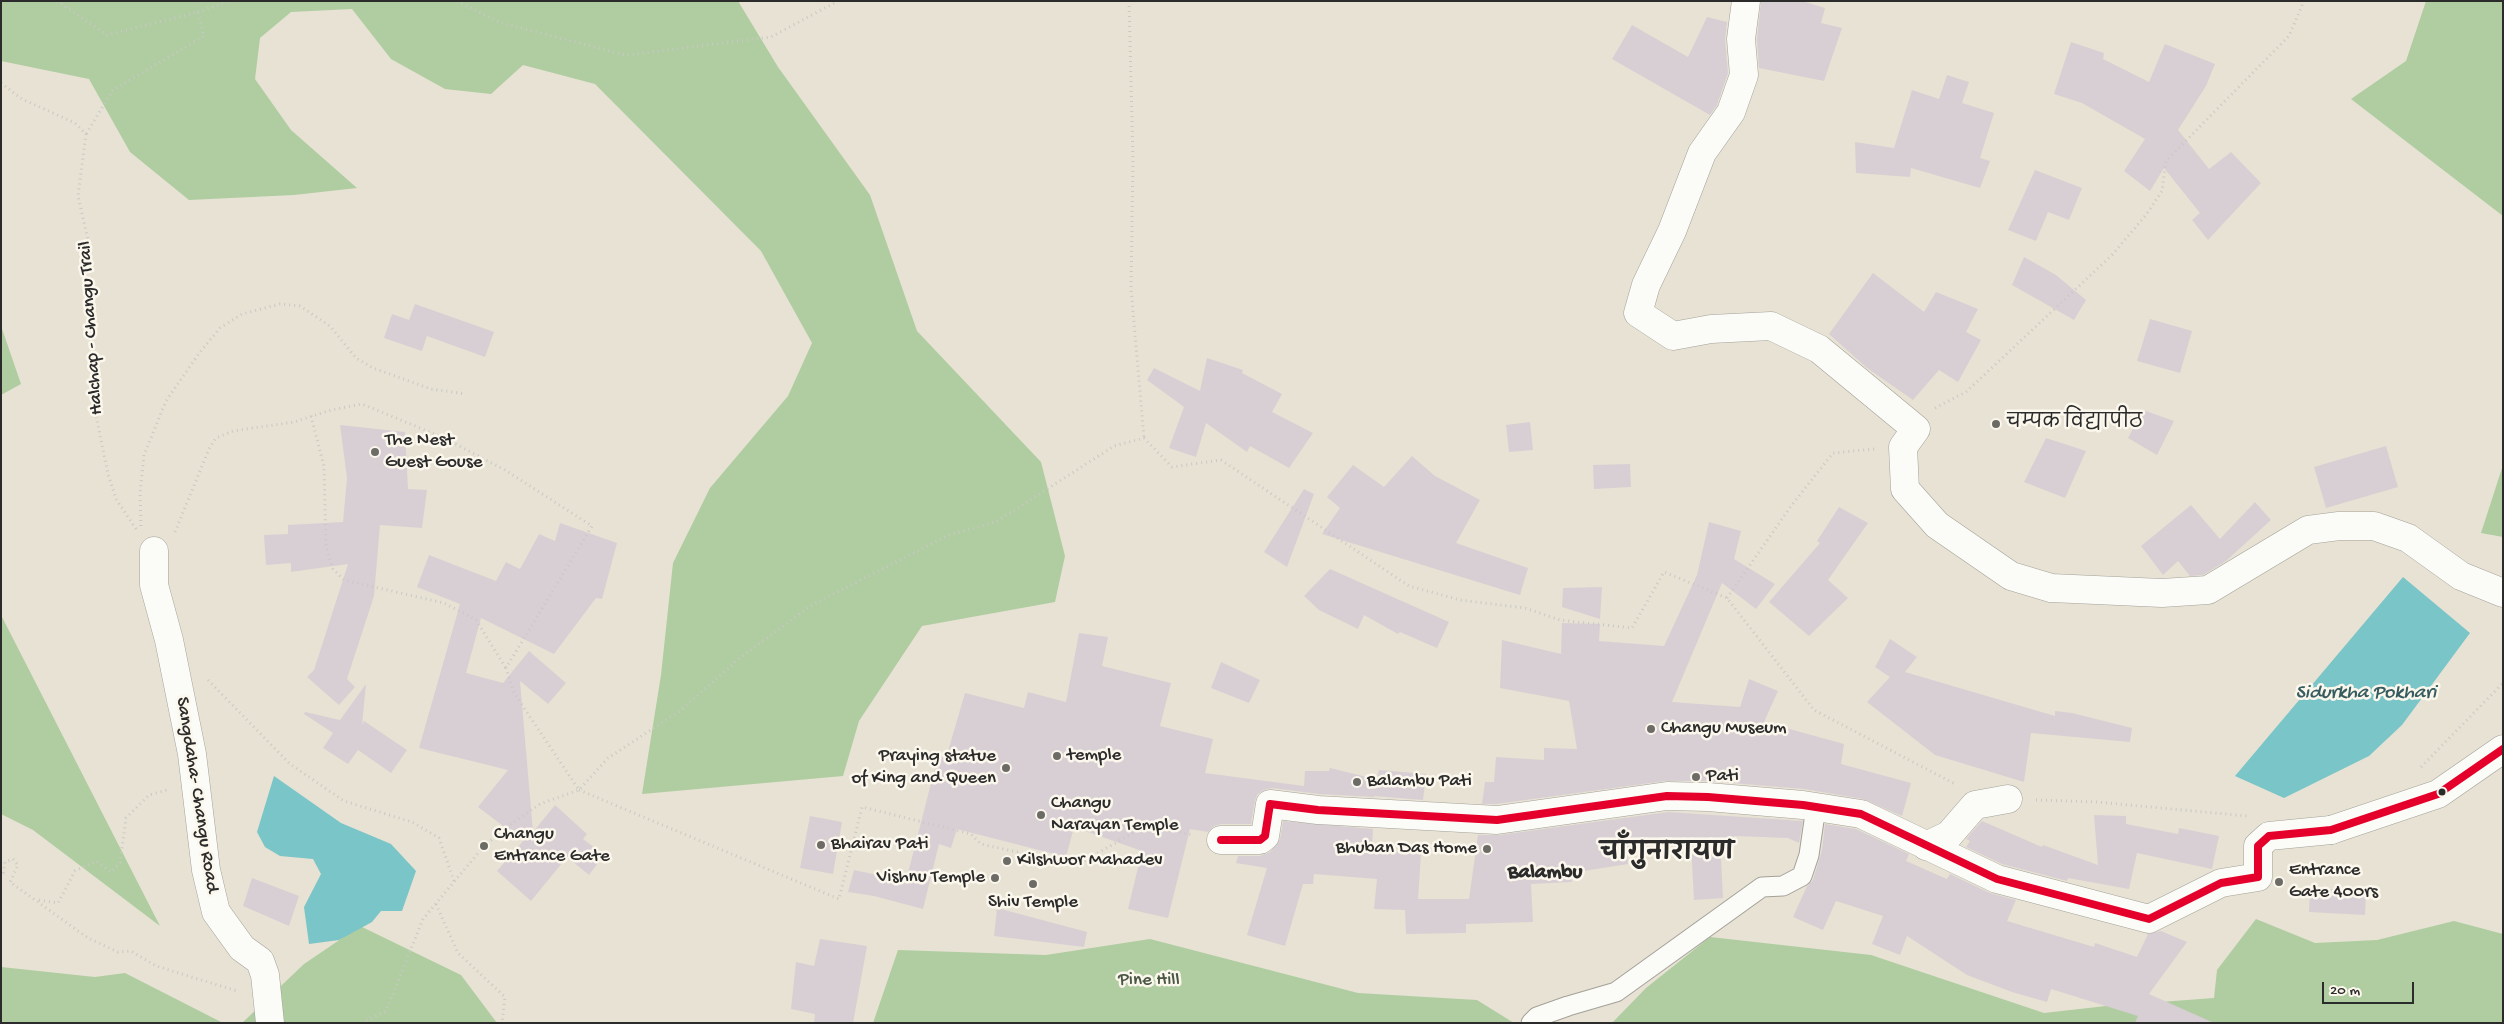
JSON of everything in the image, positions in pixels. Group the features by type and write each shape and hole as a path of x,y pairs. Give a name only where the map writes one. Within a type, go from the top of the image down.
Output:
{"street":[{"path":"1746,1 1741,40 1744,75 1730,112 1702,153 1672,231 1646,285 1638,313 1673,336 1711,329 1771,326 1820,350 1916,429 1903,447 1905,489 1937,525 2011,576 2051,588 2162,593 2208,590 2308,530 2338,526 2374,526 2408,538 2461,576 2503,593"},
{"name":"Sangdaha- Changu Road","path":"148,544 154,584 169,640 192,754 206,870 216,912 242,948 260,961 265,975 270,1023"},
{"path":"1221,840 1260,840 1264,836 1270,804 1318,810 1497,820 1667,796 1708,797 1816,807 1861,814 1997,879 2149,919 2220,883 2258,877 2258,846 2269,836 2331,830 2438,794 2503,748"},
{"path":"1926,846 1949,835 1975,805 2008,799"}],"lane":[{"path":"1531,1023 1537,1017 1616,992 1762,887 1783,886 1802,876 1809,855 1816,807"}],"path":[{"path":"57,1 107,35 198,12 230,1"},
{"path":"457,1 501,23 626,55 771,37 838,1"},
{"path":"1129,1 1132,150 1131,288 1144,438 1172,467 1222,460 1409,586 1460,600 1526,608 1560,620 1632,628 1664,572 1727,598 1814,710 1959,786"},
{"path":"1727,598 1791,506 1833,454 1886,448 1907,421 1966,392 2112,255 2146,215 2162,191 2166,161 2289,36 2304,1"},
{"path":"1,83 22,99 75,123 86,134 113,90 204,36 198,12"},
{"name":"Halchap - Changu Trail","path":"86,134 78,196 91,253 93,401 108,474 116,499 128,519 148,544"},
{"path":"466,394 431,389 373,368 356,358 330,326 300,306 280,304 242,314 220,328 200,352 166,401 144,454 140,494 148,544 177,530 209,449 216,438 233,431 294,422 362,404 444,438 506,470 592,526 506,668"},
{"path":"311,416 324,466 326,547 333,569 344,580 444,603 476,620 506,668 514,693 579,790 839,899 862,807 970,834 981,844 1077,865 1145,826 1221,840"},
{"path":"362,1023 386,1011 423,919 484,846 540,804 579,790 608,758 681,710 741,657 812,605 949,535 996,522 1114,446 1144,438"},
{"path":"202,674 290,764 344,801 412,822 439,838 454,882"},
{"path":"2418,770 2503,683"},
{"path":"38,900 58,903 75,871 96,861 111,872 120,863 126,818 149,795 184,786 192,754"},
{"path":"2008,799 2097,802 2255,817"},
{"path":"1,875 3,876 5,862 13,859 18,865 10,882 38,900 88,938 118,952 131,951 156,966 216,986 246,993 260,985 265,975"},
{"path":"436,904 458,953 505,998 502,1023"}],"green space":[{"path":"1,1 738,1 778,67 870,195 917,331 1041,462 1065,556 1055,602 922,626 859,721 843,776 642,794 661,675 673,563 710,488 788,396 812,343 761,251 595,84 523,65 491,94 445,89 391,59 352,9 291,12 260,38 255,79 291,130 357,188 294,195 189,200 130,152 89,79 1,61"},
{"path":"2426,1 2503,1 2503,216 2351,99 2406,61"},
{"path":"1,326 21,384 1,395"},
{"path":"2503,465 2503,537 2481,533"},
{"path":"1,615 160,926 33,830 1,814"},
{"path":"2256,919 2315,943 2377,940 2454,921 2503,934 2503,1023 1612,1023 1646,988 1710,937 1871,955 2044,1013 2106,1006 2214,998 2217,970"},
{"path":"360,926 461,975 497,1023 242,1023 304,964"},
{"name":"Pine Hill","path":"1150,939 1358,993 1477,1000 1514,1023 873,1023 898,950 1046,955"},
{"path":"1,967 95,977 125,973 223,1023 1,1023"}],"water":[{"name":"Sidurkha Pokhari","path":"2403,577 2470,633 2402,725 2369,756 2284,798 2235,776"},
{"path":"274,776 341,823 391,844 416,871 402,911 381,911 372,922 339,940 309,944 304,907 321,874 313,859 280,856 265,847 257,832"}],"building":[{"path":"1761,1 1802,1 1825,8 1821,23 1842,28 1824,81 1759,68 1757,39"},
{"path":"1707,17 1727,22 1725,40 1728,73 1717,105 1710,115 1612,59 1632,25 1688,57"},
{"path":"2071,42 2104,53 2103,59 2149,82 2165,44 2215,64 2206,86 2178,130 2209,169 2231,152 2261,183 2208,240 2192,220 2200,213 2164,168 2150,191 2124,171 2145,139 2082,103 2054,94"},
{"path":"1947,75 1969,82 1962,103 1994,113 1980,158 1990,161 1980,188 1911,168 1910,177 1856,173 1855,142 1894,148 1912,90 1939,99"},
{"path":"2035,170 2082,188 2069,220 2048,212 2036,241 2008,230"},
{"path":"2024,257 2056,275 2086,300 2074,320 2012,285"},
{"path":"1873,273 1924,312 1936,292 1978,309 1966,332 1981,340 1958,382 1939,370 1913,400 1867,368 1829,334"},
{"path":"415,304 494,332 485,357 427,336 422,351 384,338 392,314 409,320"},
{"path":"2150,319 2192,331 2180,373 2137,361"},
{"path":"1207,358 1243,370 1242,373 1282,394 1272,412 1313,433 1289,468 1250,446 1247,452 1206,423 1196,457 1169,448 1184,407 1147,380 1154,368 1200,391"},
{"path":"2143,410 2174,421 2157,455 2128,438"},
{"path":"1530,422 1533,450 1509,452 1506,425"},
{"path":"340,425 405,432 408,489 427,490 422,528 380,525 374,596 347,679 355,687 339,705 307,677 314,670 348,564 291,572 291,563 266,565 264,535 288,534 288,525 343,522 347,478"},
{"path":"2046,438 2086,451 2065,498 2024,482"},
{"path":"2386,446 2398,487 2326,508 2314,467"},
{"path":"1412,456 1435,476 1480,500 1456,543 1528,568 1520,595 1322,534 1340,508 1327,497 1353,465 1384,487"},
{"path":"1630,464 1631,487 1594,489 1593,465"},
{"path":"1304,489 1314,494 1287,567 1264,552"},
{"path":"2255,502 2271,520 2226,561 2203,575 2190,576 2178,561 2163,575 2141,546 2191,505 2220,539"},
{"path":"1839,507 1868,523 1828,580 1848,598 1809,636 1769,602 1820,543 1817,541"},
{"path":"1709,522 1741,531 1734,559 1775,584 1756,609 1722,583 1672,702 1740,707 1749,679 1778,691 1764,722 1844,744 1841,764 1911,783 1902,816 1863,799 1804,789 1708,781 1665,781 1496,804 1482,804 1485,782 1494,782 1496,757 1544,760 1544,748 1577,749 1569,701 1500,688 1502,640 1561,654 1562,623 1600,624 1599,641 1664,646 1697,575"},
{"path":"560,523 617,543 602,599 596,598 554,654 481,618 466,673 503,683 529,651 566,683 548,704 520,681 533,832 555,805 587,834 583,839 604,855 589,875 567,857 531,901 497,871 523,841 478,807 508,770 419,748 460,604 417,587 429,555 496,581 506,562 520,569 539,534 555,541"},
{"path":"1330,569 1449,622 1437,648 1400,632 1398,634 1364,615 1358,629 1319,610 1304,596"},
{"path":"1602,587 1600,619 1562,607 1563,588"},
{"path":"1079,633 1108,637 1102,666 1171,683 1160,726 1213,739 1205,773 1304,786 1305,771 1329,771 1330,768 1375,779 1375,783 1379,770 1426,774 1423,800 1319,794 1272,788 1264,790 1257,795 1251,824 1221,824 1214,826 1208,832 1190,829 1168,918 1128,909 1142,851 1074,827 1066,857 957,829 951,848 939,844 923,909 874,896 848,892 854,870 906,881 938,756 946,758 965,693 1024,708 1028,692 1066,702"},
{"path":"1890,639 1917,657 1905,672 2055,716 2055,711 2072,713 2132,728 2130,742 2031,733 2024,782 1935,755 1867,702 1890,677 1875,667"},
{"path":"1221,662 1260,680 1249,703 1211,688"},
{"path":"366,684 362,725 364,721 407,750 391,773 358,750 348,764 323,748 333,733 304,714 305,712 340,720"},
{"path":"1668,812 1803,821 1799,843 1788,838 1734,836 1733,838 1720,838 1723,898 1694,900 1691,844 1627,848 1628,864 1571,873 1572,882 1531,884 1533,922 1466,924 1466,933 1406,934 1405,910 1374,909 1377,879 1314,874 1313,884 1303,884 1285,946 1247,935 1267,868 1236,863 1238,856 1260,856 1270,852 1280,839 1283,821 1373,829 1372,850 1421,854 1418,899 1469,899 1478,835 1499,835"},
{"path":"2094,815 2126,816 2126,824 2178,834 2179,828 2219,836 2212,869 2137,853 2129,889 2068,878 2067,881 2002,864 1966,847 1970,841 1966,839 1982,821 2042,847 2043,845 2098,865"},
{"name":"Bhairav Pati","path":"810,816 842,822 833,874 800,868"},
{"path":"1825,824 1856,829 1909,854 1906,861 1947,879 1950,874 1990,893 2016,900 2007,921 2094,947 2095,943 2137,957 2148,934 2161,931 2187,942 2149,994 2214,1023 2135,1023 2138,1016 2051,989 2047,1002 2012,992 1967,975 1907,936 1900,955 1872,944 1883,916 1836,901 1823,930 1793,917 1807,886 1813,880 1822,850"},
{"path":"252,878 299,896 289,926 243,906"},
{"path":"2310,888 2366,891 2365,915 2309,912"},
{"path":"997,908 1087,932 1084,947 994,936"},
{"path":"820,939 867,946 853,1023 814,1023 815,1014 791,1009 796,962 814,966"}],"transit line":[{"path":"1221,840 1260,840 1265,836 1270,804 1318,810 1497,820 1667,796 1708,797 1803,805 1861,814 1997,879 2149,919 2221,883 2258,877 2258,846 2269,836 2331,830 2438,794 2503,749"}],"place":[{"name":"चम्पक विद्यापीठ","path":"1996,424"},
{"name":"The Nest Guest Gouse","path":"375,452"},
{"name":"Changu Museum","path":"1651,729"},
{"name":"temple","path":"1057,756"},
{"name":"Praying statue of King and Queen","path":"1006,768"},
{"name":"Pati","path":"1696,777"},
{"name":"Balambu Pati","path":"1357,782"},
{"name":"Changu Narayan Temple","path":"1041,815"},
{"name":"Bhairav Pati","path":"821,845"},
{"name":"Changu Entrance Gate","path":"484,846"},
{"name":"Bhuban Das Home","path":"1487,849"},
{"name":"Kilshwor Mahadev","path":"1007,861"},
{"name":"Vishnu Temple","path":"995,878"},
{"name":"Entrance Gate 400rs","path":"2279,882"},
{"name":"Shiv Temple","path":"1033,884"}],"district":[{"name":"चाँगुनारायण","path":"1667,855"},
{"name":"Balambu","path":"1545,874"}]}
